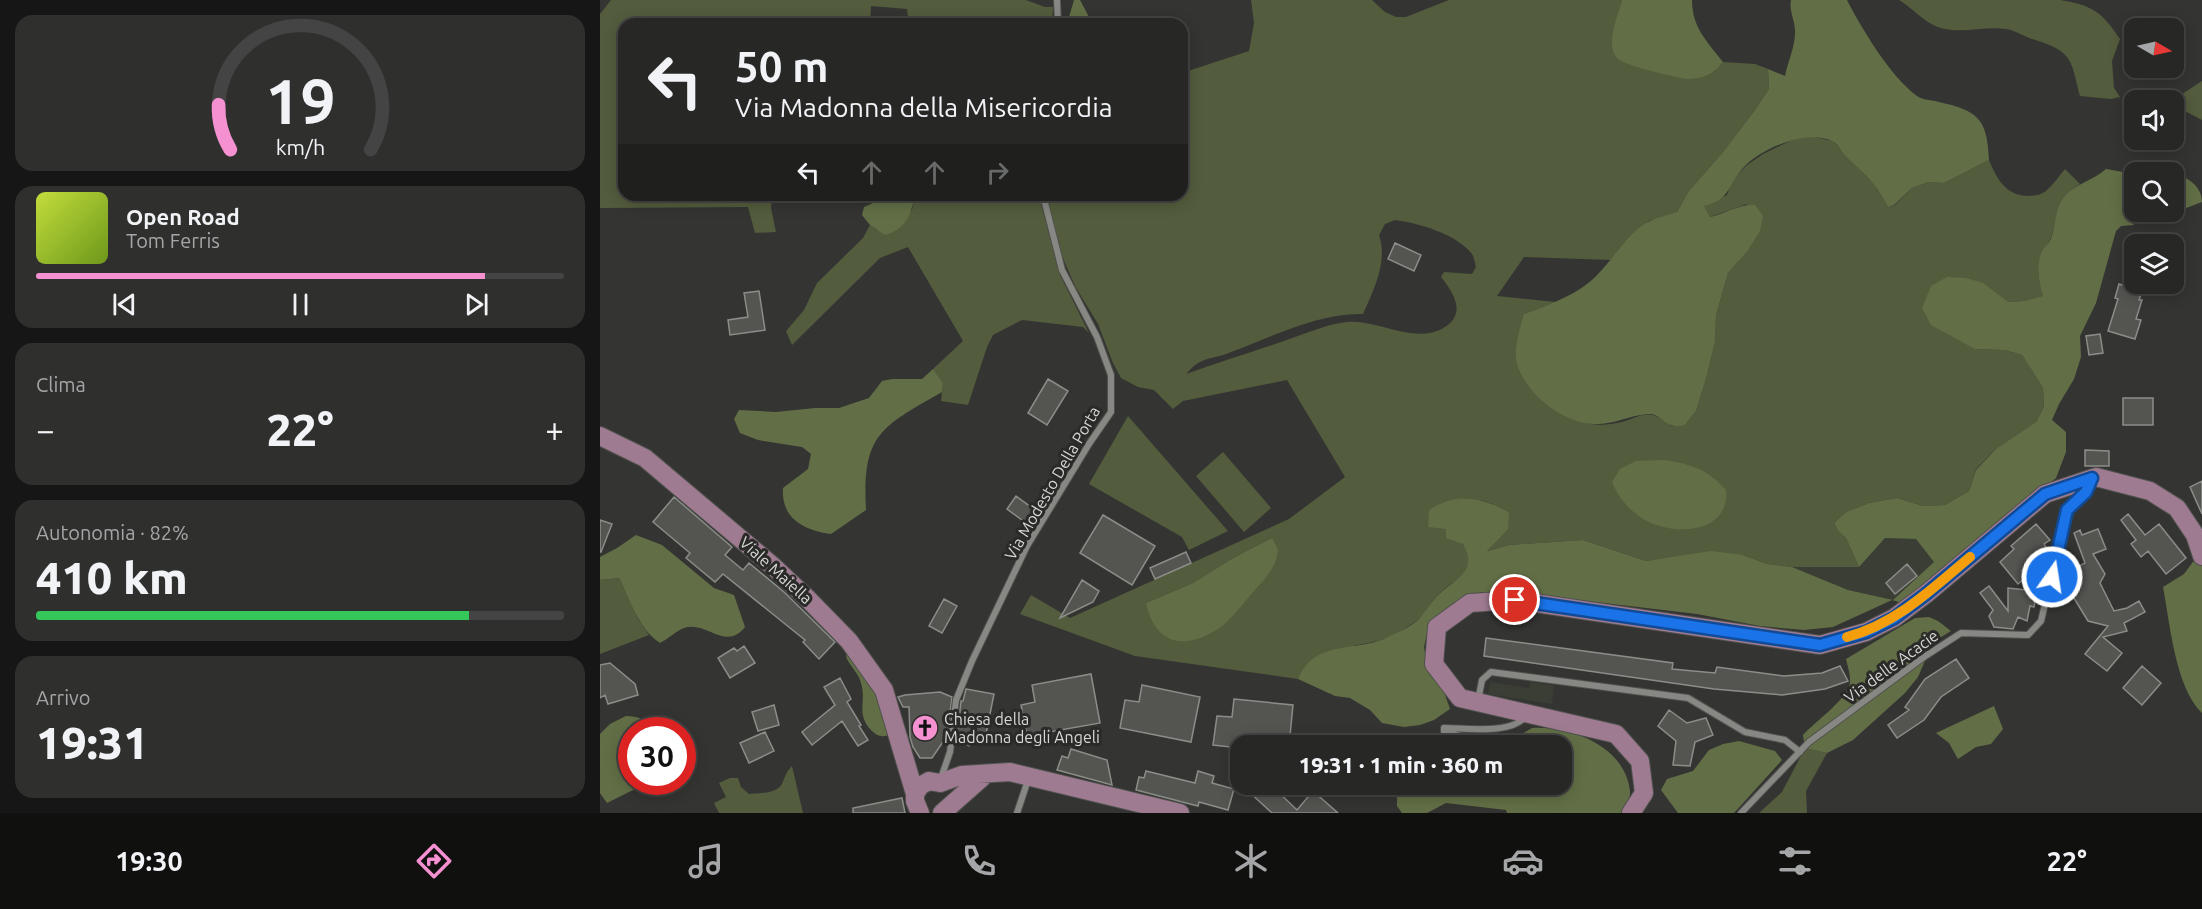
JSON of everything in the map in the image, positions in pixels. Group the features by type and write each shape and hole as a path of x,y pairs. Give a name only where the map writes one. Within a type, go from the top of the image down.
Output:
{"main road":[{"name":"Viale Maiella","path":"600,436 645,458 745,541 807,598 849,642 884,690 919,808"},
{"path":"1631,813 1644,793 1640,761 1616,734 1460,698 1434,663 1437,627 1470,603 1515,600 1820,645 1866,632 1894,618 2045,494 2096,477 2150,491 2177,508 2195,535 2202,556"},
{"path":"901,749 948,791 946,810"},
{"path":"919,808 920,786 962,775 1010,772 1180,813"},
{"path":"946,810 985,775"}],"street":[{"path":"1057,0 1058,18"},
{"name":"Via Modesto Della Porta","path":"937,782 950,752 956,700 972,661 1027,546 1111,412 1111,375 1097,337 1062,270 1045,201"},
{"name":"Via delle Acacie","path":"1741,813 1809,742 1924,657 1961,633 2028,635 2042,621 2067,510 2086,492 2092,478"},
{"path":"1478,702 1482,680 1491,672 1688,698 1746,732 1785,740 1800,752"},
{"path":"1456,735 1444,732 1444,728 1501,729 1522,720 1528,714"},
{"path":"1017,813 1029,776"}],"shaded area":[{"path":"1885,538 1916,539 1935,563 1893,600 1848,590 1792,567 1859,567"},
{"path":"1490,682 1529,688 1530,682 1554,686 1552,704 1488,694"}],"green space":[{"path":"611,0 1026,0 1045,7 1053,7 1052,18 908,18 907,9 871,6 870,18 618,18 618,201 772,201 776,232 755,233 748,207 600,208 600,14"},
{"path":"1074,0 1080,0 1089,17 1094,18 1069,18"},
{"path":"1251,0 1372,0 1385,12 1396,17 1406,17 1449,0 1622,0 1615,25 1654,70 1671,76 1704,77 1714,72 1723,62 1755,64 1768,69 1769,89 1723,152 1688,192 1677,212 1649,221 1633,234 1612,260 1524,257 1497,296 1556,302 1524,314 1557,411 1589,424 1611,424 1648,414 1672,426 1685,425 1696,411 1715,342 1716,315 1728,273 1746,253 1747,204 1710,217 1703,205 1727,195 1732,180 1747,165 1763,154 1792,140 1810,136 1833,141 1874,183 1888,207 1895,205 1912,188 1929,182 1944,183 1989,160 2003,185 2013,193 2028,196 2046,191 2065,169 2080,184 2066,196 2059,206 2051,237 2040,256 2038,274 2044,296 2008,302 1975,349 2005,350 2022,355 2043,388 2044,407 2036,422 1997,448 1976,469 1969,491 1945,505 1923,506 1897,498 1869,503 1846,512 1834,523 1838,531 1846,538 1859,567 1792,567 1767,564 1743,555 1676,557 1646,561 1583,540 1509,545 1486,551 1509,512 1480,500 1462,499 1442,503 1432,508 1445,528 1469,554 1469,566 1462,575 1440,593 1414,623 1385,639 1323,654 1305,668 1298,679 1135,656 1020,614 1031,595 1070,618 1289,519 1345,477 1287,380 1183,401 1173,409 1154,390 1138,387 1121,378 1098,324 1075,286 1059,249 1049,208 1048,201 1188,201 1188,71 1249,51 1254,23","holes":["1395,220 1447,235 1473,255 1476,267 1472,274 1444,272 1441,277 1450,289 1457,309 1452,321 1445,327 1422,334 1359,322 1340,323 1186,374 1196,364 1293,328 1328,318 1363,314 1381,265 1379,235 1385,224","1272,538 1273,567 1260,585 1219,628 1146,603 1193,583 1233,558"]},
{"path":"1622,0 1692,0 1698,26 1706,41 1723,62 1709,75 1687,79 1650,71 1621,61 1614,52 1612,37"},
{"path":"1791,0 1847,0 1878,51 1907,87 1919,97 1963,109 1978,119 1986,134 1989,160 1944,183 1929,182 1912,188 1894,205 1888,207 1873,183 1832,141 1810,137 1798,139 1785,142 1762,153 1744,167 1720,200 1704,206 1710,217 1750,205 1755,205 1763,216 1760,231 1746,253 1728,273 1716,315 1715,342 1706,379 1696,411 1685,425 1673,426 1655,415 1647,414 1593,424 1569,418 1558,412 1528,386 1517,364 1516,346 1524,314 1580,289 1603,269 1641,226 1677,212 1688,192 1723,152 1769,89 1768,69 1785,76 1795,35"},
{"path":"1899,0 2060,0 2088,7 2108,22 2120,39 2112,61 2114,88 2120,97 2111,99 2080,96 2068,58 2045,43 2006,29 1960,30 1938,27 1926,21"},
{"path":"2202,81 2202,120 2184,111 2184,93"},
{"path":"2106,169 2124,172 2124,222 2132,222 2134,225 2121,226 2116,231 2096,303 2080,336 2081,357 2074,379 2052,420 2066,432 2066,452 2056,478 1902,603 1892,600 1833,627 1804,630 1760,626 1697,614 1553,597 1481,592 1455,605 1428,629 1424,647 1427,665 1443,689 1450,709 1434,720 1404,727 1382,723 1370,710 1350,698 1335,696 1298,679 1305,666 1325,652 1374,642 1411,625 1418,620 1438,595 1466,570 1468,559 1463,544 1446,538 1446,529 1428,527 1431,509 1458,499 1484,501 1509,512 1508,529 1487,551 1509,545 1583,540 1646,561 1711,551 1743,555 1767,564 1792,567 1848,590 1893,600 1934,562 1916,539 1885,538 1859,567 1846,538 1838,531 1834,523 1846,512 1869,503 1897,498 1923,506 1945,505 1969,491 1976,470 1997,448 2036,422 2044,407 2043,388 2022,355 2005,350 1975,349 1931,325 1922,308 1931,286 1947,277 1966,278 1983,283 2008,302 2043,296 2038,269 2042,251 2051,238 2057,211 2064,197"},
{"path":"2184,177 2197,187 2202,202 2184,209"},
{"path":"878,201 914,201 903,225 885,235 870,225 862,215 864,207"},
{"path":"914,201 1041,201 1060,275 1089,333 1083,327 1022,320 993,335 968,405 941,401 943,383 933,369 963,341 908,247 880,258 792,345 786,331 804,310 817,283 863,238 870,225 877,230 912,210"},
{"path":"933,369 943,383 942,392 904,415 880,436 872,448 868,464 866,510 831,534 803,526 796,521 790,515 783,499 783,488 808,469 811,454 802,447 758,440 740,433 734,419 739,410 776,412 839,408 869,398 882,381 922,379"},
{"path":"1128,416 1228,531 1189,550 1182,537 1089,484"},
{"path":"1223,452 1271,508 1244,532 1196,476"},
{"path":"1665,460 1699,469 1726,490 1725,504 1720,515 1700,527 1674,529 1649,522 1637,515 1622,500 1612,482 1620,469 1636,461"},
{"path":"636,535 662,545 714,588 734,595 745,627 731,637 692,627 681,629 660,643 652,637 636,614 619,578 600,580 600,557"},
{"path":"1272,538 1278,550 1273,567 1235,614 1222,626 1205,636 1182,641 1172,640 1156,627 1146,603 1193,583 1233,558"},
{"path":"2198,555 2202,563 2202,713 2193,702 2180,671 2171,636 2163,587 2184,574"},
{"path":"619,578 638,619 649,635 600,654 600,580"},
{"path":"1929,617 1951,631 1933,642 1918,677 1905,693 1853,740 1827,753 1805,748 1803,735 1835,706 1849,687 1850,677 1846,659 1915,618"},
{"path":"850,653 867,671 893,733 880,736 867,725 863,713 861,683 846,655"},
{"path":"1994,706 2003,729 1991,744 1976,747 1958,759 1949,743 1936,733"},
{"path":"618,720 618,795 623,795 607,803 600,793 600,734"},
{"path":"1532,728 1547,728 1579,735 1607,751 1626,775 1630,791 1622,813 1507,813 1506,810 1446,803 1427,813 1402,813 1397,806 1397,795 1572,795 1572,735 1520,735"},
{"path":"1739,741 1775,751 1782,760 1734,813 1678,813 1661,790 1667,779 1693,771 1709,750"},
{"path":"1805,748 1827,753 1806,791 1807,813 1759,813 1782,792"},
{"path":"792,766 803,813 719,813 714,803 726,797 719,783 730,778 738,778 741,787 749,794 776,790"}],"building":[{"path":"1395,243 1421,255 1414,271 1388,259"},
{"path":"2119,284 2124,286 2124,294 2141,294 2139,300 2142,300 2136,319 2141,320 2135,339 2108,331 2118,299 2115,298"},
{"path":"759,291 765,330 730,335 728,320 748,317 744,293"},
{"path":"2100,334 2103,353 2089,355 2086,336"},
{"path":"1048,379 1068,391 1047,425 1028,413"},
{"path":"2123,398 2153,398 2153,425 2123,425"},
{"path":"2085,450 2109,451 2109,466 2085,466"},
{"path":"2202,481 2202,514 2190,487"},
{"path":"1016,496 1035,510 1026,523 1007,509"},
{"path":"674,497 732,547 725,555 743,570 749,563 784,592 835,642 819,659 803,642 805,640 723,574 715,582 686,558 690,553 653,522"},
{"path":"2128,514 2145,535 2159,524 2186,558 2166,574 2148,551 2141,557 2131,544 2136,540 2121,520"},
{"path":"1103,515 1155,546 1132,585 1080,553"},
{"path":"600,520 612,524 601,552 600,552"},
{"path":"2036,524 2050,540 2044,544 2051,555 2018,584 2000,562 2014,549 2011,546"},
{"path":"2098,529 2106,549 2093,554 2105,574 2100,583 2114,611 2127,608 2139,601 2145,612 2124,623 2127,631 2103,637 2122,653 2107,671 2085,654 2108,626 2088,621 2066,585 2075,580 2072,570 2085,563 2074,533 2080,530 2082,535"},
{"path":"1186,552 1191,563 1155,579 1150,568"},
{"path":"1907,564 1917,576 1895,594 1886,583"},
{"path":"1082,580 1099,591 1093,602 1060,618"},
{"path":"1989,586 2008,611 2008,588 2037,591 2034,607 2030,606 2027,621 2018,617 2013,629 1994,627 1989,616 1993,610 1980,593"},
{"path":"944,599 957,606 942,633 929,626"},
{"path":"1486,638 1673,663 1672,669 1715,673 1717,667 1784,676 1822,673 1840,666 1848,681 1825,689 1782,695 1714,689 1484,656"},
{"path":"744,646 755,663 730,678 718,658 734,648 737,651"},
{"path":"1956,659 1969,678 1941,697 1924,720 1897,738 1888,725 1909,710 1905,707 1925,679"},
{"path":"610,663 635,684 638,695 608,704 605,695 600,698 600,665"},
{"path":"2142,666 2161,683 2142,705 2123,688"},
{"path":"1091,674 1100,723 1027,736 1021,705 1035,702 1032,685"},
{"path":"840,678 851,699 847,702 868,740 858,746 842,721 812,745 802,732 835,705 824,687"},
{"path":"1142,685 1200,697 1191,742 1120,728 1125,700 1139,702"},
{"path":"966,689 994,694 985,739 969,746 957,738 961,701 963,701"},
{"name":"Chiesa della Madonna degli Angeli","path":"940,692 952,697 947,736 932,758 920,758 910,737 909,707 903,707 898,697"},
{"path":"1234,699 1293,705 1290,735 1230,735 1230,747 1213,745 1217,716 1232,717"},
{"path":"774,705 779,725 758,731 752,712"},
{"path":"1669,710 1687,723 1706,718 1713,735 1695,742 1690,766 1673,765 1676,741 1658,726"},
{"path":"765,732 774,751 749,763 740,743"},
{"path":"1071,749 1107,760 1112,785 1057,770 1062,756 1068,758"},
{"path":"1146,771 1195,783 1198,771 1214,776 1212,783 1230,788 1230,795 1232,795 1228,810 1199,802 1198,806 1136,790 1139,777 1144,778"},
{"path":"1252,795 1281,795 1297,810 1310,795 1318,795 1338,813 1272,813"},
{"path":"902,798 905,813 853,813 853,808"}],"slow traffic":[{"path":"1847,637 1866,632 1894,618 1970,557"}],"place":[{"name":"Chiesa della Madonna degli Angeli","path":"925,728"}],"route":[{"path":"1515,600 1820,645 1866,632 1894,618 2045,494 2092,478 2086,492 2067,510 2052,577"}]}
